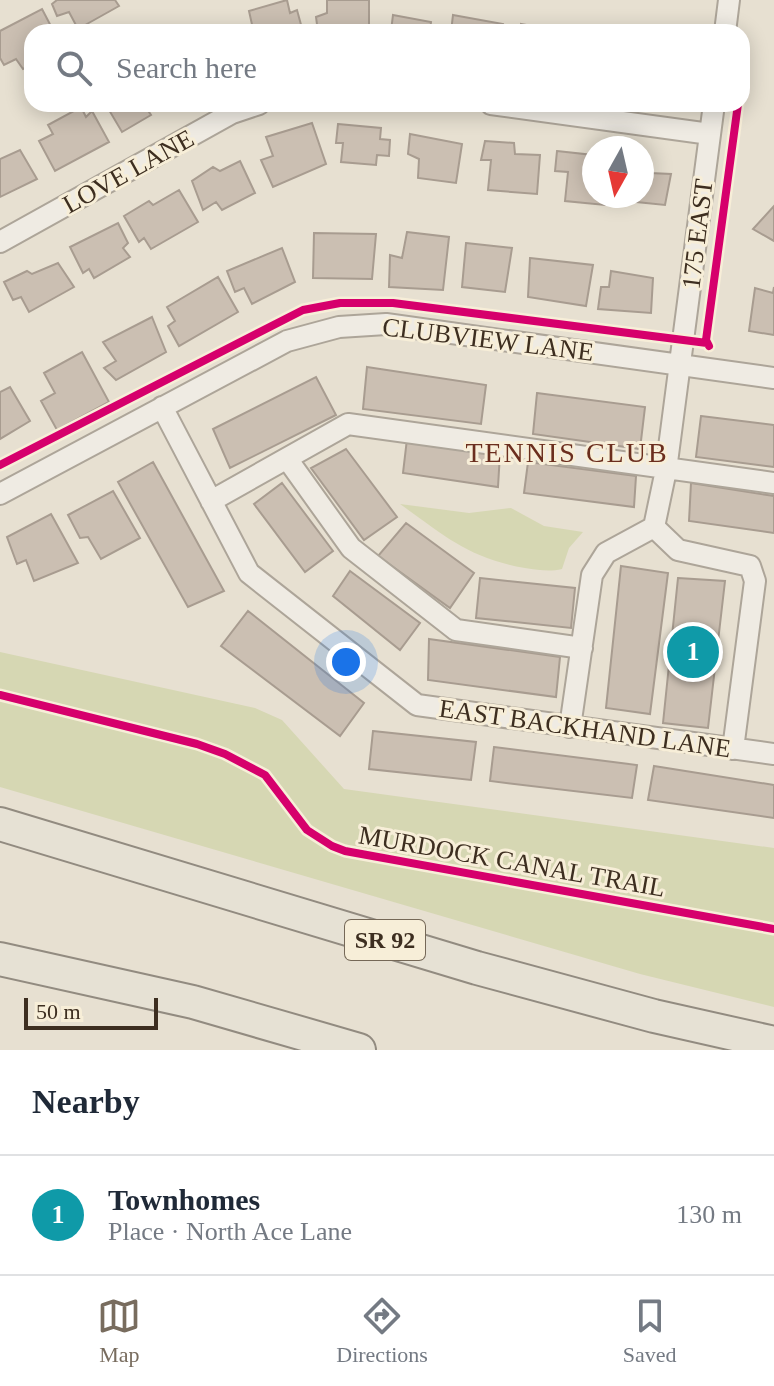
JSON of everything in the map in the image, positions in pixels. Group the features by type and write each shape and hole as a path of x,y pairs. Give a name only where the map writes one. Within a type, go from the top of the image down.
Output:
{"main road":[{"name":"SR 92","path":"0,802 485,948 774,1021"},
{"name":"SR 92","path":"0,824 491,972 654,1016 774,1043"},
{"path":"0,959 193,1002 359,1050"}],"street":[{"path":"726,24 729,0"},
{"name":"LOVE LANE","path":"0,242 235,112"},
{"path":"549,112 710,134"},
{"name":"175 EAST","path":"654,527 666,470 713,112"},
{"name":"CLUBVIEW LANE","path":"0,494 287,341 339,327 386,324 774,378"},
{"path":"162,407 211,501 348,424 774,483"},
{"path":"288,460 351,548 456,630 582,648"},
{"name":"EAST BACKHAND LANE","path":"211,501 249,573 417,705 774,754"},
{"path":"570,727 592,575 606,553 654,527 678,550 750,566 755,581 733,749"}],"green space":[{"path":"400,504 469,513 511,508 544,526 583,532 569,548 562,569 525,568 472,552"},
{"path":"0,652 255,708 282,720 344,789 774,848 774,1007 640,974 0,787"}],"building":[{"path":"57,0 115,0 119,6 87,24 75,24 69,12 57,16 52,4"},
{"path":"287,0 290,13 297,10 301,24 252,24 249,11"},
{"path":"327,0 369,0 369,24 317,24 316,17 327,13"},
{"path":"42,9 50,24 24,24 23,69 16,59 4,65 0,58 0,31"},
{"path":"393,15 431,22 431,24 392,24"},
{"path":"453,15 503,24 452,24"},
{"path":"72,112 84,112 86,117 93,112 109,142 55,171 39,141 53,134 48,125"},
{"path":"110,112 149,112 151,115 122,132"},
{"path":"312,123 326,164 273,187 261,160 273,156 266,137"},
{"path":"338,124 381,128 380,139 390,140 389,156 377,155 376,165 341,162 343,143 336,143"},
{"path":"410,134 462,144 456,183 418,178 419,159 408,154"},
{"path":"485,141 514,143 515,154 540,155 537,194 488,190 491,160 481,160"},
{"path":"20,150 37,179 0,197 0,159"},
{"path":"557,151 582,154 582,203 565,201 568,172 555,171"},
{"path":"240,161 255,193 222,210 216,202 203,210 192,181 213,167 220,171"},
{"path":"654,173 671,174 665,205 654,204"},
{"path":"179,190 198,222 151,249 144,238 139,242 124,216 149,201 153,205"},
{"path":"774,206 774,241 753,229"},
{"path":"118,223 128,243 123,248 130,257 94,278 89,269 83,273 70,247"},
{"path":"407,232 449,237 443,290 389,287 390,255 402,258"},
{"path":"314,233 376,234 372,279 313,278"},
{"path":"466,243 512,248 505,292 462,287"},
{"path":"282,248 295,282 252,304 244,288 235,292 227,271"},
{"path":"530,258 593,265 586,306 528,297"},
{"path":"58,263 74,287 29,312 21,297 13,300 4,282 27,271 32,274"},
{"path":"611,271 653,278 651,313 598,309 601,287 609,287"},
{"path":"218,277 238,312 179,346 168,326 175,321 167,307"},
{"path":"774,287 774,335 749,331 755,288 773,293"},
{"path":"152,317 166,352 116,380 104,368 116,361 103,342"},
{"path":"82,352 109,402 57,430 41,401 55,393 44,373"},
{"path":"367,367 486,385 481,424 363,409"},
{"path":"316,377 336,415 230,468 213,429"},
{"path":"10,387 30,421 0,439 0,392"},
{"path":"537,393 645,407 640,449 533,434"},
{"path":"701,416 774,425 774,467 696,457"},
{"path":"407,439 500,453 498,487 403,473"},
{"path":"346,449 397,517 364,540 311,468"},
{"path":"153,462 224,591 188,607 118,482"},
{"path":"528,462 636,476 634,507 524,493"},
{"path":"282,483 333,551 305,572 254,504"},
{"path":"691,483 774,496 774,533 689,521"},
{"path":"113,491 140,538 101,559 88,537 80,538 68,515"},
{"path":"51,514 78,563 34,581 26,560 17,564 7,537"},
{"path":"406,523 474,573 450,608 378,556"},
{"path":"621,566 668,573 650,714 606,708"},
{"path":"350,571 420,623 400,650 333,596"},
{"path":"480,578 575,588 571,628 476,618"},
{"path":"678,578 725,581 708,728 663,723"},
{"path":"248,611 364,703 340,736 221,646"},
{"path":"429,639 560,657 556,697 428,680"},
{"path":"373,731 476,742 471,780 369,769"},
{"path":"494,747 637,765 632,798 490,781"},
{"path":"654,766 774,785 774,818 648,800"}],"cycle path":[{"path":"709,346 706,340 737,112"},
{"path":"0,465 303,310 340,303 393,303 707,343"},
{"name":"MURDOCK CANAL TRAIL","path":"0,695 197,744 225,754 265,775 307,830 345,851 774,929"}],"place":[{"name":"Townhomes","path":"693,652"}],"district":[{"name":"TENNIS CLUB","path":"567,452"}]}
